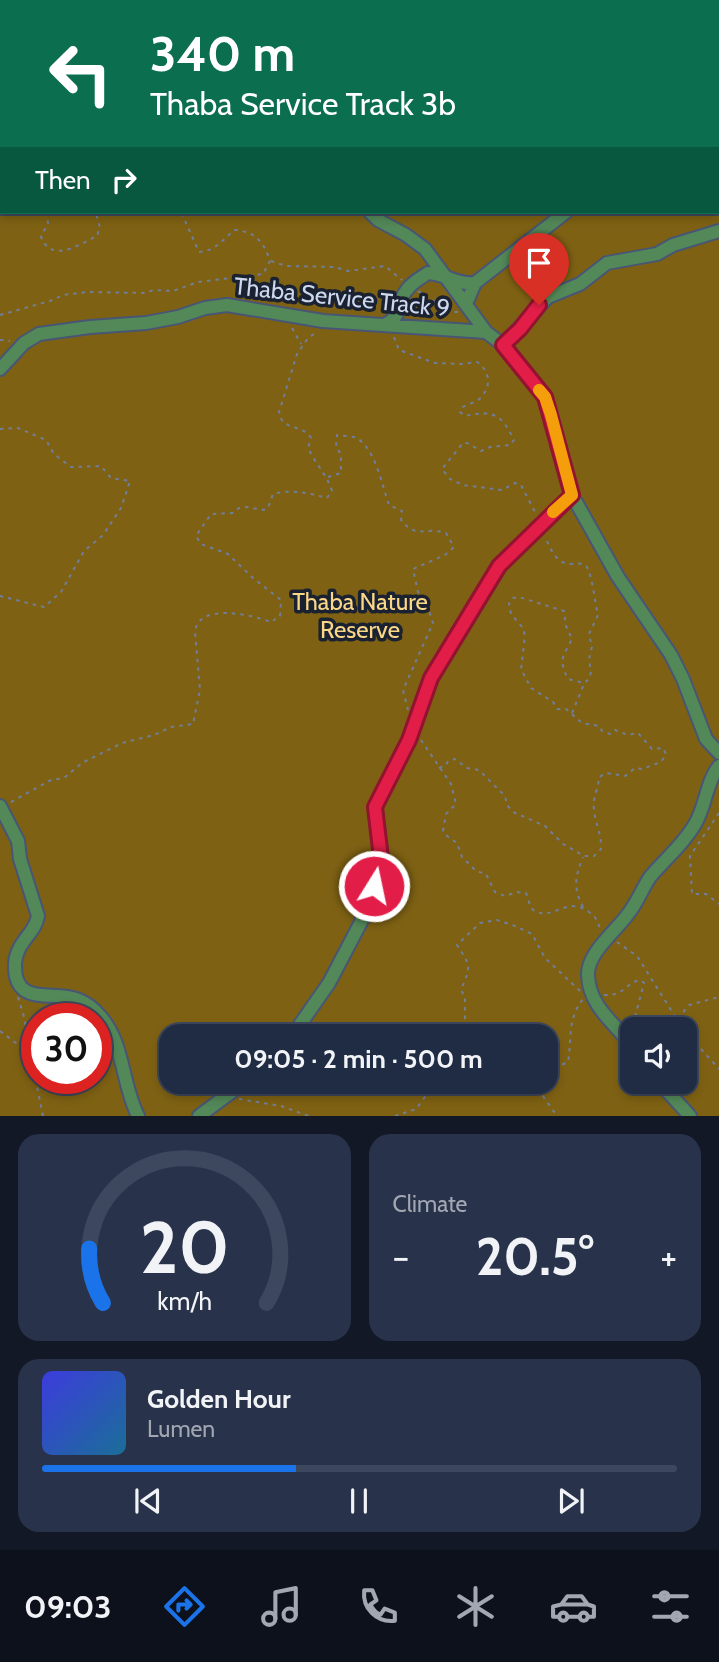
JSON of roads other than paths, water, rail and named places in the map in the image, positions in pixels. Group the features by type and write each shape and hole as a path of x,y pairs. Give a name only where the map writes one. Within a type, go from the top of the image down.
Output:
{"street":[{"path":"372,214 425,249 486,332 503,345 545,397 572,495 618,577 671,655 706,739 719,753"},
{"path":"386,324 398,314 403,295 410,286 429,273 464,284 475,283 563,214"},
{"path":"503,345 548,297 580,284 607,263 657,254 674,245 719,231"},
{"path":"470,308 475,283"},
{"name":"Thaba Service Track 9","path":"0,369 23,343 40,334 146,323 228,305 331,321 486,332"},
{"path":"300,1024 329,983 361,922 381,858 375,807 402,756 431,678 495,572 572,495"},
{"path":"620,1032 595,1003 587,972 591,961 630,911 652,875 682,844 695,825 712,774 719,766"},
{"path":"4,805 18,841 20,859 38,916 37,923 23,939 18,952 16,974 21,986 42,997 55,995 80,1000 102,1017 110,1030 138,1116"},
{"path":"199,1116 230,1094"},
{"path":"670,1094 690,1116"}],"park label":[{"name":"Thaba Nature Reserve","path":"360,615"}]}
